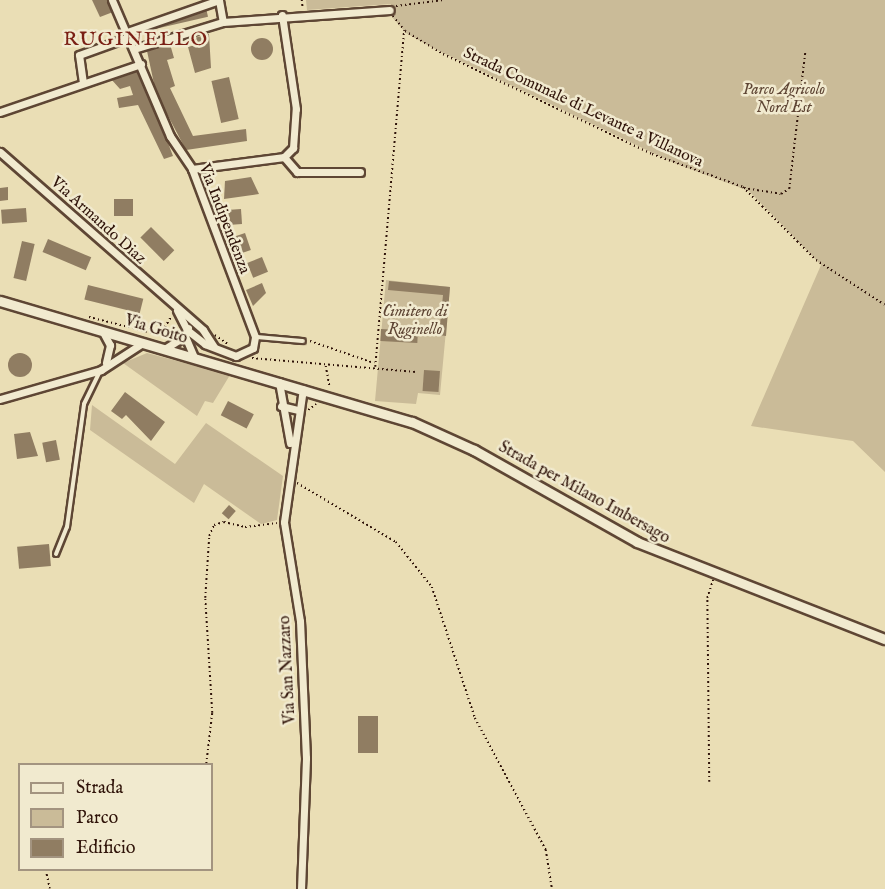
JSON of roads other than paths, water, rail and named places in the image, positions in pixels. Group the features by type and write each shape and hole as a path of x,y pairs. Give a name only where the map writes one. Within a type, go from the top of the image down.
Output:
{"street":[{"name":"Via Indipendenza","path":"112,0 170,136 192,169 255,337"},
{"path":"83,83 79,56 128,34 219,0 223,22"},
{"path":"134,49 223,22 303,13 390,10"},
{"path":"192,169 284,157 293,148 297,118 282,15"},
{"path":"0,112 141,64"},
{"name":"Via Armando Diaz","path":"0,153 194,323 214,347"},
{"path":"284,157 297,172 360,172"},
{"name":"Via Goito","path":"0,301 303,389"},
{"name":"Via Armando Diaz","path":"177,310 194,357"},
{"path":"166,348 186,333 194,323"},
{"path":"101,329 110,345 103,368"},
{"path":"186,333 236,356 248,354 255,337"},
{"path":"0,399 103,368 133,345 147,343"},
{"path":"207,361 214,347"},
{"name":"Via San Nazzaro","path":"279,382 281,406 291,451"},
{"name":"Via San Nazzaro","path":"301,889 306,758 300,621 284,522 291,451 303,389"},
{"name":"Strada per Milano Imbersago","path":"303,389 328,400 442,434 637,542 714,573 836,615 885,639"},
{"path":"281,406 299,410"}],"lane":[{"path":"255,337 303,341"},
{"path":"56,554 67,526 84,404 103,368"}],"district":[{"name":"RUGINELLO","path":"136,39"}],"park label":[{"name":"Parco Agricolo Nord Est","path":"784,99"},
{"name":"Cimitero di Ruginello","path":"415,321"}]}
